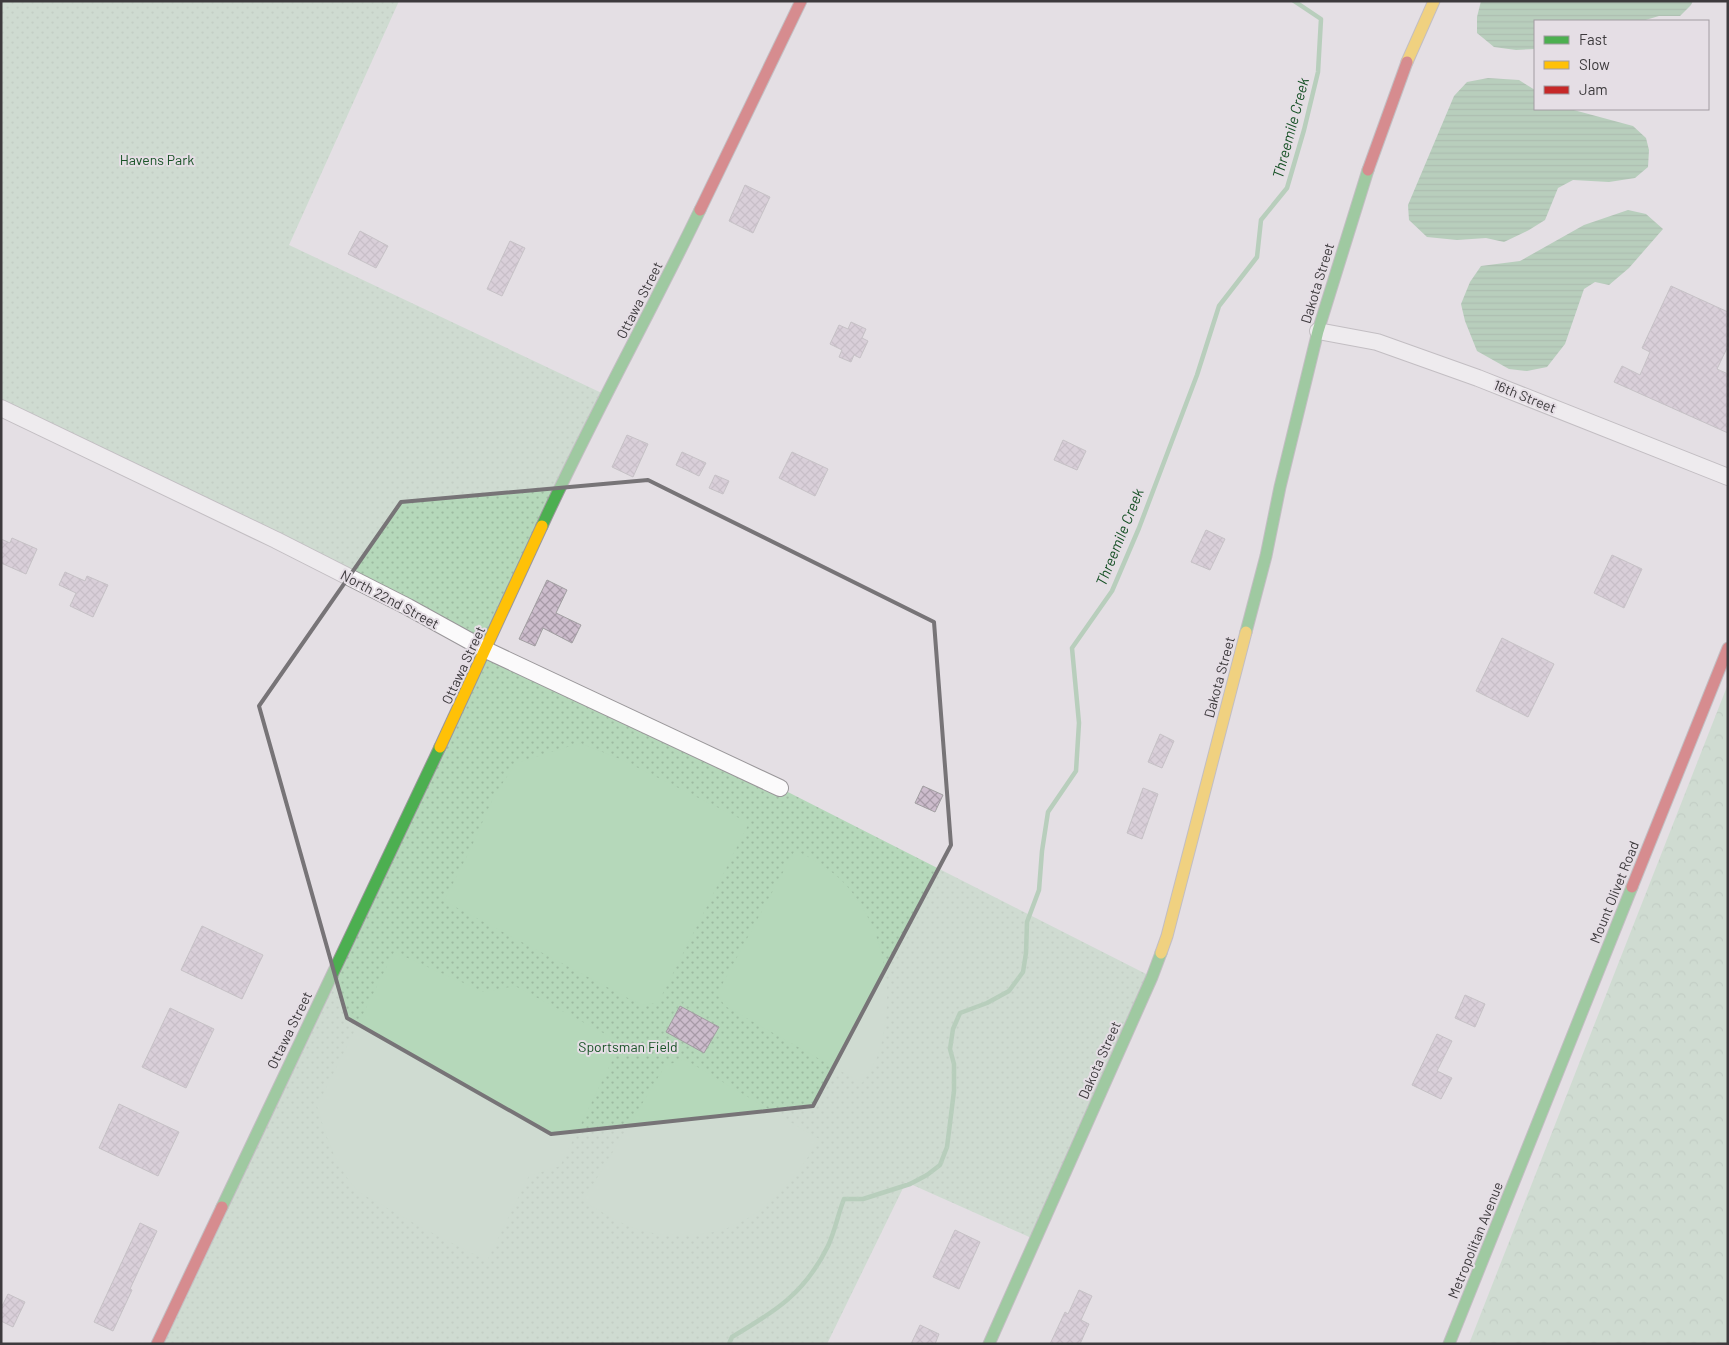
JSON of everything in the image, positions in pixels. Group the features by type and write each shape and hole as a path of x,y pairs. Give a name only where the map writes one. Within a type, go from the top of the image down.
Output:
{"street":[{"name":"Ottawa Street","path":"157,1344 486,650 560,485 661,291 801,1"},
{"name":"Dakota Street","path":"989,1344 1148,986 1167,936 1266,556 1280,487 1318,331 1363,183 1413,46 1434,1"},
{"name":"16th Street","path":"1318,331 1377,342 1478,378 1728,477"},
{"name":"North 22nd Street","path":"1,408 284,544 408,607 486,650 780,788"},
{"name":"Mount Olivet Road","path":"1528,1147 1728,648"},
{"name":"Metropolitan Avenue","path":"1449,1344 1528,1147"}],"highlighted area":[{"path":"648,480 934,622 951,845 813,1106 551,1134 347,1018 259,706 401,502"}],"green space":[{"name":"Sportsman Field","path":"1,1 399,1 289,245 608,396 487,650 780,788 1152,977 1036,1240 906,1182 827,1344 157,1344 486,650 1,408"},
{"path":"1728,684 1728,1344 1469,1344"},
{"path":"580,743 620,759 749,823 658,1003 641,1005 444,901 471,848 494,796 516,763"},
{"path":"795,850 821,865 845,884 859,902 871,923 879,945 887,991 886,1015 883,1038 876,1060 862,1083 725,1006 717,994"},
{"path":"394,952 484,992 515,986 609,1036 614,1057 560,1166 529,1176 487,1261 359,1192 337,1160 320,1117 317,1106"},
{"path":"684,1059 819,1139 807,1159 779,1194 745,1220 725,1229 703,1234 674,1235 653,1233 623,1224 583,1201 665,1066"}],"shaded area":[{"path":"1481,1 1693,1 1680,16 1659,16 1645,20 1534,20 1534,49 1516,50 1494,47 1477,33 1477,17"},
{"path":"1488,78 1519,80 1534,89 1534,110 1574,110 1633,126 1646,138 1649,150 1648,167 1635,178 1609,182 1573,180 1558,188 1545,220 1504,242 1486,238 1457,240 1427,237 1409,220 1408,205 1454,96 1467,82"},
{"path":"1628,210 1646,214 1663,229 1629,268 1609,285 1595,282 1584,289 1565,344 1547,367 1527,371 1509,369 1477,351 1465,321 1461,304 1470,282 1481,266 1520,261 1584,225"}],"building":[{"path":"745,185 770,197 753,233 729,221"},
{"path":"360,231 388,246 376,268 348,254"},
{"path":"510,241 525,248 502,296 487,289"},
{"path":"1671,286 1728,312 1728,346 1717,369 1728,374 1728,433 1614,382 1622,366 1640,375 1650,352 1642,348"},
{"path":"851,322 866,329 862,338 868,341 860,358 854,355 851,362 839,357 842,350 830,344 839,325 848,329"},
{"path":"627,435 648,444 633,477 612,467"},
{"path":"1063,440 1086,451 1077,470 1054,460"},
{"path":"682,452 706,463 699,476 676,465"},
{"path":"792,452 828,469 815,496 779,478"},
{"path":"715,475 729,481 723,494 709,488"},
{"path":"1206,530 1225,539 1210,570 1191,562"},
{"path":"12,538 37,549 26,574 1,563 1,539 10,543"},
{"path":"1612,555 1642,569 1624,608 1594,593"},
{"path":"65,572 85,581 87,576 108,585 93,617 70,606 76,593 59,585"},
{"path":"547,580 567,590 556,613 581,625 572,643 543,628 535,646 519,639"},
{"path":"1502,638 1554,664 1528,717 1476,691"},
{"path":"1160,734 1174,741 1162,768 1148,762"},
{"path":"923,786 943,795 935,812 915,803"},
{"path":"1143,788 1158,794 1142,839 1127,833"},
{"path":"202,926 263,955 242,999 181,970"},
{"path":"1465,995 1485,1004 1475,1027 1455,1018"},
{"path":"680,1006 719,1027 704,1053 666,1032"},
{"path":"170,1008 214,1029 186,1088 142,1067"},
{"path":"1437,1034 1452,1041 1437,1071 1452,1078 1441,1099 1412,1085"},
{"path":"119,1104 179,1132 158,1176 99,1148"},
{"path":"140,1223 157,1231 113,1331 94,1322"},
{"path":"955,1230 980,1242 959,1289 933,1277"},
{"path":"1079,1290 1092,1296 1081,1320 1089,1324 1080,1344 1050,1344 1065,1312 1068,1314"},
{"path":"8,1294 25,1302 13,1327 1,1321 1,1308"},
{"path":"920,1325 939,1334 935,1344 911,1344"}],"waterway":[{"name":"Threemile Creek","path":"729,1344 732,1337 776,1309 799,1289 828,1246 844,1199 863,1199 910,1184 940,1165 947,1147 954,1091 954,1064 950,1049 953,1029 960,1013 987,1003 1009,991 1023,972 1027,922 1039,890 1048,812 1076,771 1079,723 1072,648 1112,591 1139,528 1197,375 1219,306 1257,257 1261,220 1287,188 1304,130 1318,72 1321,19 1294,1"}],"traffic: fast":[{"path":"1246,632 1266,556 1280,487 1318,331 1368,170"},
{"path":"542,526 580,446 700,210"},
{"path":"222,1207 440,747"},
{"path":"1449,1344 1632,887"},
{"path":"989,1344 1161,953"}],"traffic: slow":[{"path":"1407,62 1434,1"},
{"path":"440,747 542,526"},
{"path":"1161,953 1246,632"}],"traffic: jam":[{"path":"700,210 801,1"},
{"path":"1368,170 1407,62"},
{"path":"1632,887 1728,648"},
{"path":"157,1344 222,1207"}],"park label":[{"name":"Havens Park","path":"157,159"}]}
